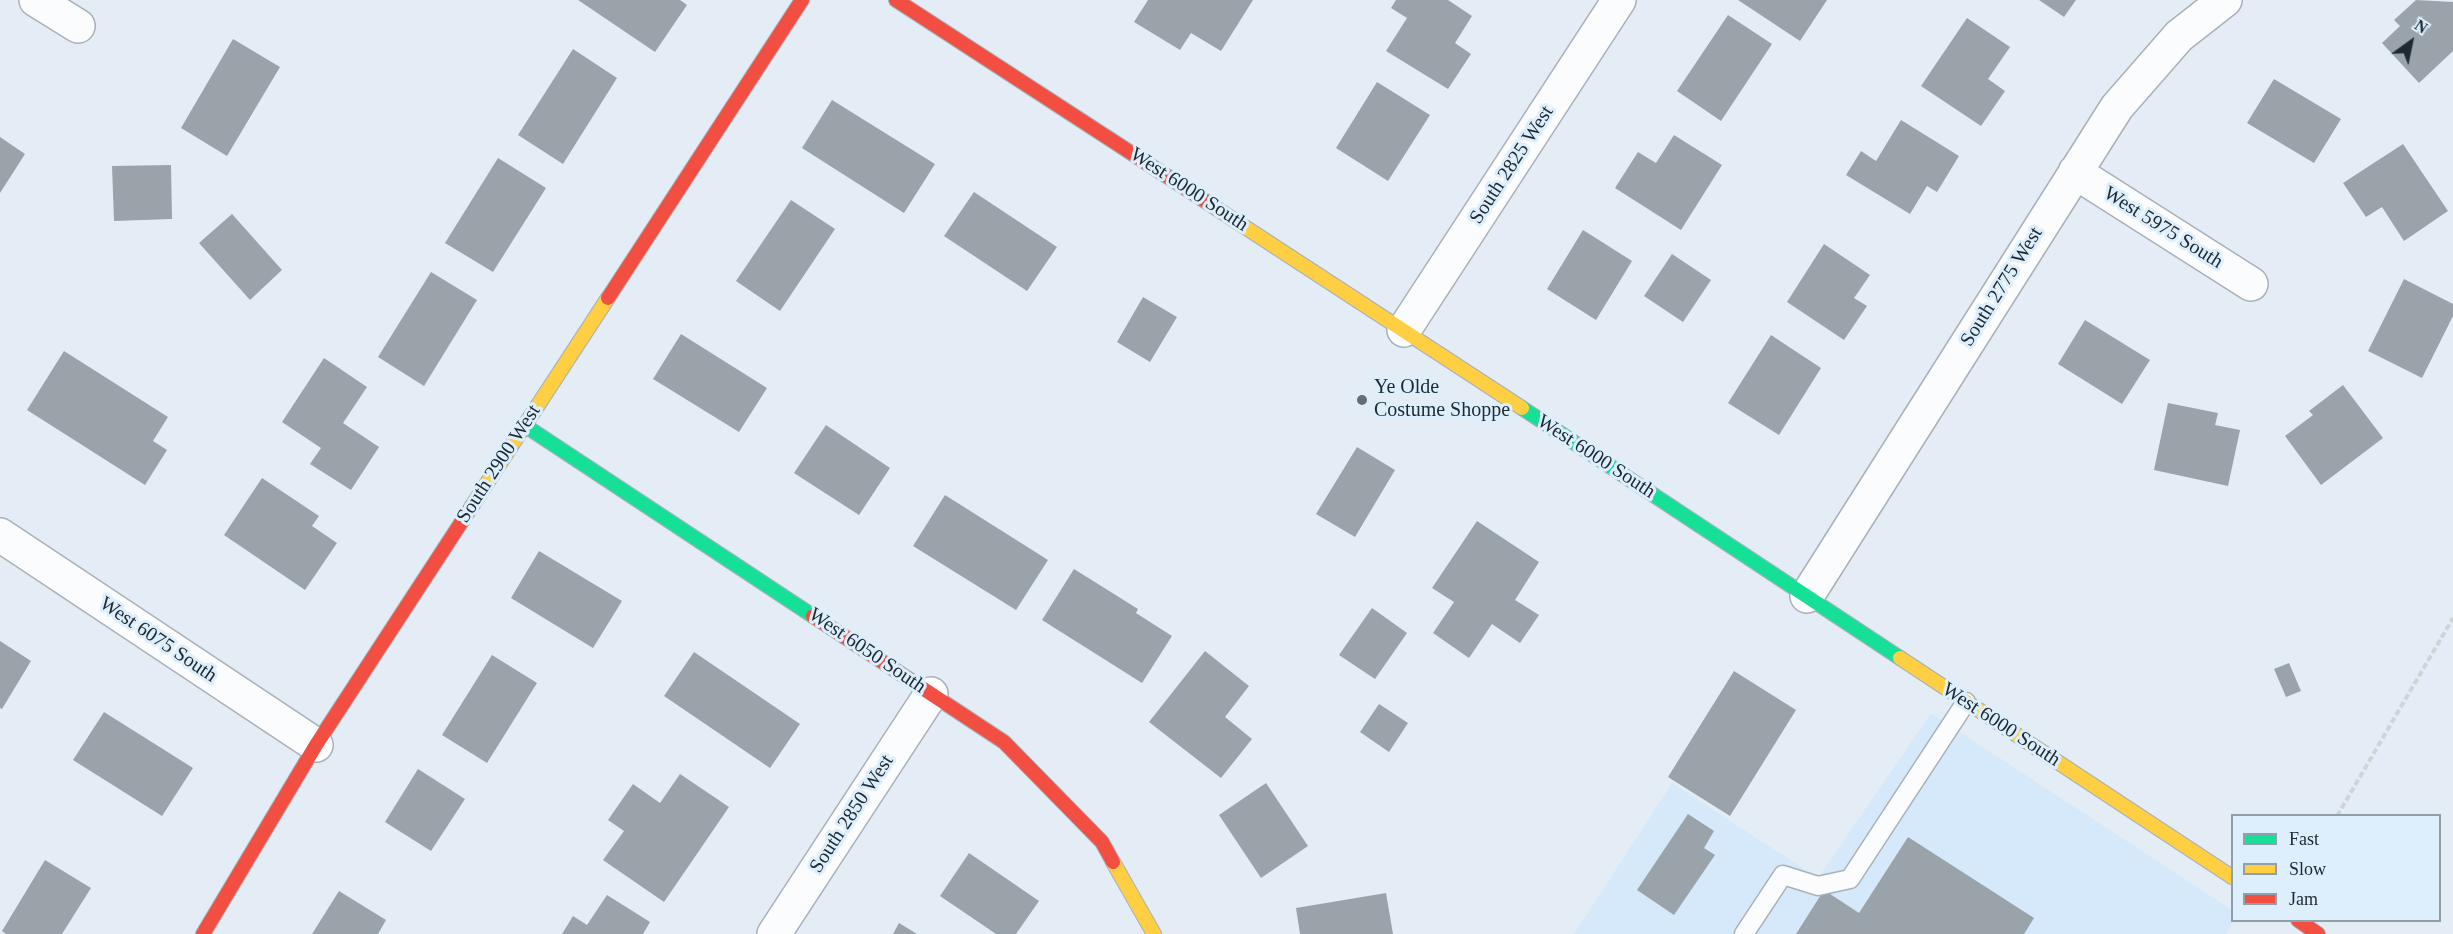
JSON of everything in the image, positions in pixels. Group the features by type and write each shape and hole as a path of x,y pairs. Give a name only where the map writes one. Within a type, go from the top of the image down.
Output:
{"street":[{"path":"36,0 78,26"},
{"name":"South 2900 West","path":"203,934 316,745 802,0"},
{"name":"West 6000 South","path":"896,0 1404,330 2231,877"},
{"name":"South 2825 West","path":"1404,330 1619,0"},
{"name":"South 2775 West","path":"1807,596 2124,98 2179,36 2225,0"},
{"name":"West 5975 South","path":"2075,172 2251,284"},
{"name":"West 6050 South","path":"524,425 1004,742 1102,842 1154,934"},
{"name":"West 6075 South","path":"0,534 316,745"},
{"name":"South 2850 West","path":"774,934 931,694"},
{"path":"2300,922 2318,934"}],"lane":[{"path":"1744,934 1783,875 1818,886 1850,879 1966,702"}],"path":[{"path":"2338,814 2453,618"}],"shaded area":[{"path":"1931,713 2231,909 2231,922 2233,922 2226,934 1574,934 1672,783 1818,878"}],"building":[{"path":"578,0 680,0 687,5 655,52"},
{"path":"1148,0 1253,0 1221,51 1191,33 1180,50 1134,22"},
{"path":"1396,0 1448,0 1472,16 1455,43 1471,54 1448,89 1386,51 1407,18 1391,8"},
{"path":"1738,0 1827,0 1800,41"},
{"path":"2039,0 2076,0 2064,17"},
{"path":"2416,0 2453,2 2453,51 2419,83 2382,43 2400,26 2394,20"},
{"path":"1728,15 1772,44 1721,121 1677,91"},
{"path":"1967,18 2010,47 1988,79 2005,91 1981,126 1921,86"},
{"path":"233,39 280,67 227,156 181,128"},
{"path":"573,49 617,78 563,164 518,135"},
{"path":"2274,79 2341,119 2314,163 2247,123"},
{"path":"1377,82 1430,115 1388,181 1336,148"},
{"path":"832,100 935,164 904,213 802,148"},
{"path":"1901,120 1959,156 1937,192 1927,186 1910,214 1846,175 1861,151 1876,161"},
{"path":"1674,135 1722,165 1681,230 1615,188 1638,152 1656,163"},
{"path":"0,137 25,154 0,193"},
{"path":"2403,144 2448,211 2404,241 2382,207 2366,217 2343,183"},
{"path":"498,158 546,188 493,272 445,243"},
{"path":"171,165 172,219 114,221 112,166"},
{"path":"974,192 1057,247 1027,291 944,236"},
{"path":"791,200 835,229 780,311 736,281"},
{"path":"232,214 282,270 250,300 199,243"},
{"path":"1583,230 1632,261 1596,320 1547,289"},
{"path":"1824,244 1870,275 1854,298 1867,306 1844,340 1787,302"},
{"path":"1672,254 1711,280 1683,322 1644,296"},
{"path":"431,272 477,300 424,386 378,357"},
{"path":"2404,279 2453,304 2453,316 2422,378 2368,351"},
{"path":"1143,297 1177,317 1150,362 1117,342"},
{"path":"2085,320 2150,360 2122,404 2058,364"},
{"path":"681,334 767,388 739,432 653,379"},
{"path":"1771,335 1821,368 1779,435 1728,403"},
{"path":"64,351 168,417 153,441 167,450 145,485 27,410"},
{"path":"324,358 367,387 343,423 379,447 351,490 310,464 321,448 282,422"},
{"path":"2343,385 2383,438 2321,485 2285,436 2313,415 2309,411"},
{"path":"2168,403 2218,413 2215,425 2240,430 2228,486 2154,470"},
{"path":"826,425 890,468 859,515 794,473"},
{"path":"1357,447 1395,470 1355,537 1316,514"},
{"path":"262,478 319,516 312,526 337,543 305,590 224,535"},
{"path":"945,495 1048,560 1016,610 913,546"},
{"path":"1477,521 1539,562 1515,600 1539,615 1520,643 1492,624 1469,658 1433,633 1454,602 1432,588"},
{"path":"539,551 622,601 593,648 511,598"},
{"path":"1074,569 1138,609 1136,613 1172,636 1142,683 1042,620"},
{"path":"1372,608 1407,633 1375,679 1339,655"},
{"path":"0,641 31,661 2,709 0,708"},
{"path":"1205,651 1249,686 1225,717 1252,739 1221,778 1149,722"},
{"path":"694,652 800,724 770,768 664,696"},
{"path":"492,655 537,683 487,763 442,735"},
{"path":"2289,663 2301,691 2286,697 2274,669"},
{"path":"1734,671 1796,710 1730,816 1668,777"},
{"path":"1379,704 1408,723 1389,752 1360,732"},
{"path":"104,712 193,768 162,816 73,760"},
{"path":"418,769 465,799 431,851 385,822"},
{"path":"680,774 729,807 664,902 603,860 624,831 608,820 633,784 660,803"},
{"path":"1266,783 1308,846 1261,878 1219,815"},
{"path":"1688,814 1714,831 1704,848 1715,855 1674,915 1637,890"},
{"path":"1908,837 2034,918 2024,934 1796,934 1824,890 1859,913"},
{"path":"969,853 1039,901 1016,934 996,934 940,896"},
{"path":"45,860 91,888 62,934 6,934 2,931"},
{"path":"339,891 386,920 378,934 312,934"},
{"path":"1386,893 1393,934 1300,934 1296,908"},
{"path":"607,895 650,922 643,934 562,934 573,916 587,925"},
{"path":"899,923 917,934 893,934"}],"traffic: fast":[{"path":"1522,408 1900,658"},
{"path":"524,425 813,616"}],"traffic: slow":[{"path":"1205,201 1522,408"},
{"path":"472,506 608,298"},
{"path":"1900,658 2231,876"},
{"path":"1113,862 1154,934"}],"traffic: jam":[{"path":"608,298 802,0"},
{"path":"896,0 1205,201"},
{"path":"203,934 316,745 472,506"},
{"path":"813,616 1004,742 1102,842 1113,862"},
{"path":"2301,922 2318,934"}],"place":[{"name":"Ye Olde Costume Shoppe","path":"1362,400"}]}
